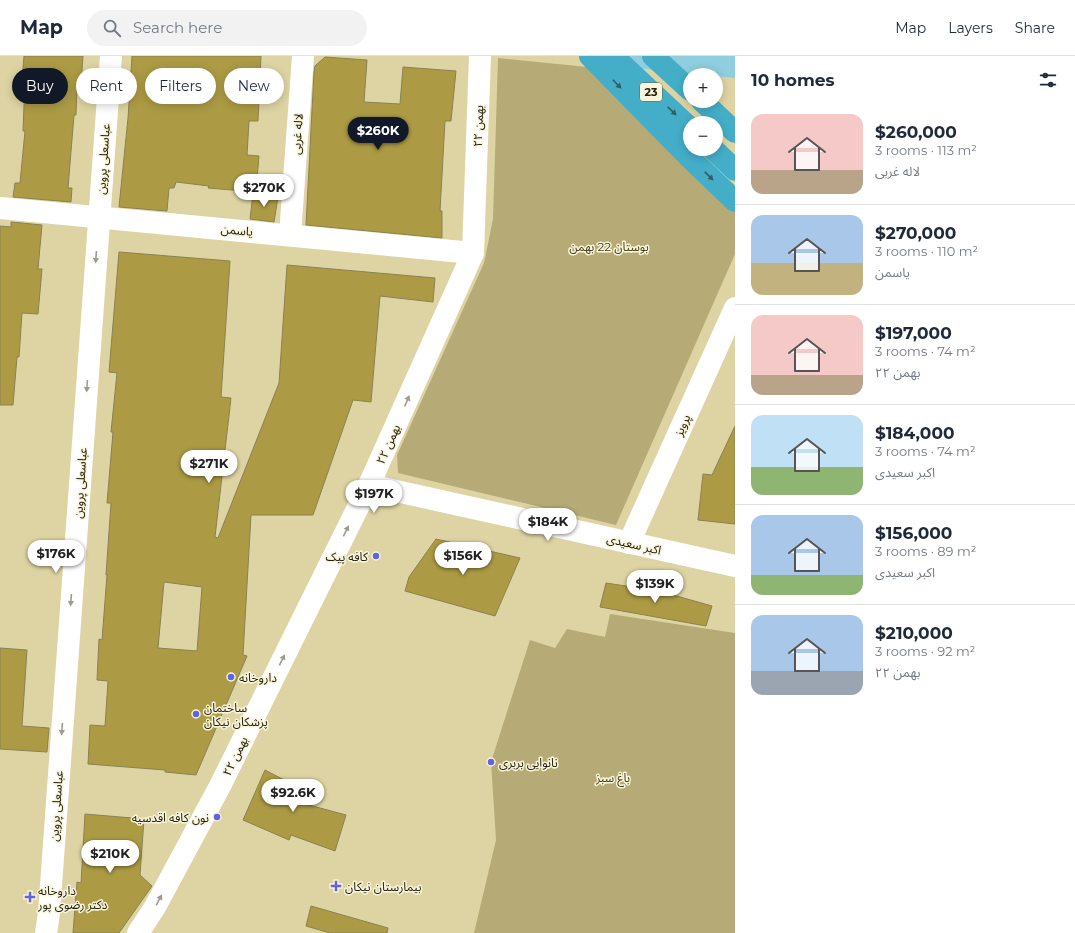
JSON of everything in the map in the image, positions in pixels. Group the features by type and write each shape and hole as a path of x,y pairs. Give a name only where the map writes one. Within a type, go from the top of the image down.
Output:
{"highway":[{"path":"590,56 689,157 735,201"},
{"name":"23","path":"613,56 683,121"},
{"name":"23","path":"653,56 683,84"},
{"path":"709,108 735,132"},
{"path":"720,156 735,170"}],"main road":[{"path":"627,56 735,67"}],"street":[{"name":"عباسعلی پروین","path":"47,923 111,56"},
{"name":"لاله غربی","path":"290,235 303,56"},
{"name":"۲۲ بهمن","path":"138,933 156,907 220,786 369,485 473,253 480,56"},
{"name":"یاسمن","path":"0,208 473,253"},
{"name":"پرویز","path":"629,543 735,308"},
{"name":"اکبر سعیدی","path":"369,485 735,566"},
{"path":"47,923 58,933"}],"green space":[{"name":"بوستان 22 بهمن","path":"498,58 597,68 683,152 683,156 688,156 735,202 735,254 616,525 398,473 397,455 484,263 493,219"},
{"name":"باغ سبز","path":"610,614 735,633 735,933 474,933 496,840 491,762 530,640 555,648 567,629 605,637"}],"building":[{"path":"24,56 83,56 82,68 76,68 76,115 74,115 68,188 72,188 71,202 13,197 15,183 20,183 25,131 23,131 24,104 68,104 68,68 23,68"},
{"path":"132,56 261,56 260,68 224,68 224,104 259,104 258,121 249,121 247,155 259,156 256,192 208,188 209,186 176,182 174,188 169,188 167,211 119,207 129,104 137,104 137,68 131,68"},
{"path":"325,57 367,60 364,102 400,104 403,67 456,71 451,121 445,121 440,211 442,211 442,238 306,225 314,72 315,66"},
{"path":"253,194 278,197 274,222 250,219"},
{"path":"11,222 42,225 38,269 42,269 38,314 22,313 19,357 17,357 13,405 0,405 0,226 11,227"},
{"path":"119,252 230,261 221,397 231,398 215,537 218,538 279,383 287,265 435,278 433,302 380,296 371,402 353,400 313,515 251,515 243,655 247,656 196,775 165,772 165,770 88,764 90,725 105,726 108,681 97,680 99,639 102,640 107,575 111,503 107,503 113,432 111,432 117,373 109,372","holes":["164,582 202,587 197,651 158,648"]},
{"path":"735,426 735,524 698,520 703,474 712,475"},
{"path":"436,539 520,558 495,616 405,591 409,577"},
{"path":"606,583 659,591 712,606 706,626 600,607"},
{"path":"0,648 27,650 22,726 49,728 47,752 0,749"},
{"path":"265,770 292,784 294,780 316,790 309,805 346,815 335,851 291,835 289,840 243,820"},
{"path":"85,814 144,819 140,875 152,886 119,933 73,933 77,882 81,883"},
{"path":"311,906 388,928 387,933 330,933 306,926"}],"place":[{"name":"کافه پیک","path":"376,556"},
{"name":"داروخانه","path":"231,677"},
{"name":"ساختمان پزشکان نیکان","path":"196,714"},
{"name":"نانوایی بربری","path":"491,762"},
{"name":"نون کافه اقدسیه","path":"217,817"},
{"name":"بیمارستان نیکان","path":"336,886"},
{"name":"داروخانه دکتر رضوی پور","path":"30,897"}]}
